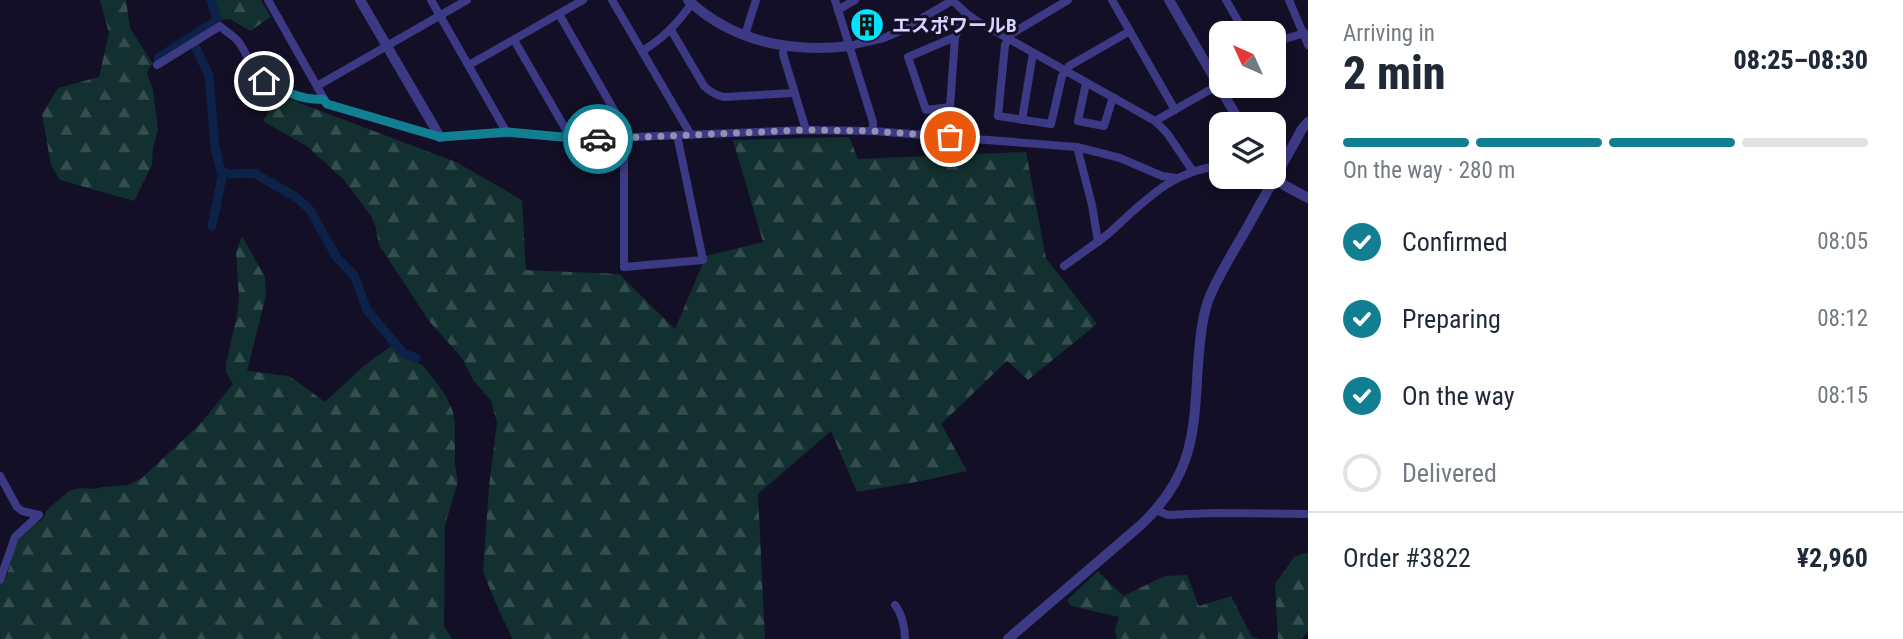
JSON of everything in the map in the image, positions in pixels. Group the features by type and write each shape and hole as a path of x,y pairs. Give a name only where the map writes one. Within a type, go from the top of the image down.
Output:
{"street":[{"path":"268,0 327,104 440,137 507,132 584,139 806,130 873,131 1077,147 1120,158 1162,176 1177,178"},
{"path":"360,0 440,137"},
{"path":"431,0 507,132"},
{"path":"317,86 467,0"},
{"path":"470,65 583,0"},
{"path":"612,0 691,135"},
{"path":"745,35 756,0 763,0"},
{"path":"835,0 873,122 873,131"},
{"path":"838,10 855,0"},
{"path":"642,51 671,30 690,2 723,25 763,42 825,49 884,38 952,0 967,14 1155,121 1167,133 1192,170"},
{"path":"1068,0 1008,38 998,116 1051,124 1062,76 1069,66 1130,31"},
{"path":"1112,0 1175,110"},
{"path":"1169,0 1209,66"},
{"path":"1226,0 1238,21"},
{"path":"1289,0 1308,45"},
{"path":"559,14 627,138 624,267 703,260 677,135"},
{"path":"956,37 908,57 926,110 950,107 956,37 967,14"},
{"path":"157,65 220,26 238,41 258,76 264,81 288,93 313,100 323,99"},
{"path":"671,30 705,86 717,96 794,93"},
{"path":"1286,39 1305,33"},
{"path":"514,40 565,128 566,136"},
{"path":"784,46 783,54 806,130"},
{"path":"1022,120 1033,53"},
{"path":"1086,83 1078,121 1104,126 1113,97"},
{"path":"1155,121 1209,90"},
{"path":"1286,156 1308,122"},
{"path":"1077,147 1098,242"},
{"path":"1064,266 1098,242 1165,185 1192,170 1209,168"},
{"path":"1286,186 1308,198"},
{"path":"1008,639 1156,510 1177,481 1189,452 1195,418 1200,339 1207,304 1268,189"},
{"path":"0,476 17,507 39,515 15,537 0,580"},
{"path":"1156,510 1168,515 1308,514"},
{"path":"895,605 905,630 905,639"}],"green space":[{"path":"100,0 126,0 130,28 153,64 147,73 153,90 158,130 152,165 134,201 60,180 51,165 42,114 58,88 99,77 109,33"},
{"path":"214,0 261,0 271,17 250,31 230,19 220,20"},
{"path":"278,95 456,162 522,200 526,270 619,274 675,329 706,256 763,242 733,140 849,137 858,159 1026,152 1046,258 1097,324 1028,380 1007,361 941,424 967,471 857,492 831,431 758,494 765,639 513,639 483,572 497,423 491,401 473,380 462,358 429,321 379,245 371,216 344,180 308,147 263,121"},
{"path":"242,236 265,277 266,296 247,371 289,376 325,402 365,365 391,346 422,365 446,396 453,412 455,426 458,482 445,525 444,626 452,639 0,639 0,585 7,575 16,542 24,532 43,519 47,510 69,491 128,485 142,478 200,424 233,384 226,372 226,364 237,315 239,298 236,252"},
{"path":"1308,553 1308,631 1302,639 1278,639 1275,584 1295,556"},
{"path":"1098,571 1123,596 1165,576 1187,575 1199,606 1231,596 1252,637 1259,639 1117,639 1115,630 1119,617 1071,606 1067,600"}],"waterway":[{"path":"158,58 217,20 211,0"},
{"path":"196,48 209,76 215,146 222,177 212,226"},
{"path":"220,170 229,174 254,173 297,198 310,210 337,258 354,275 367,310 403,353 416,358"}],"way so far":[{"path":"598,139 806,130 873,131 950,137"}],"place":[{"name":"エスポワールB","path":"867,25"}],"route":[{"path":"264,81 288,93 313,100 323,99 327,104 440,137 507,132 598,139"}]}
